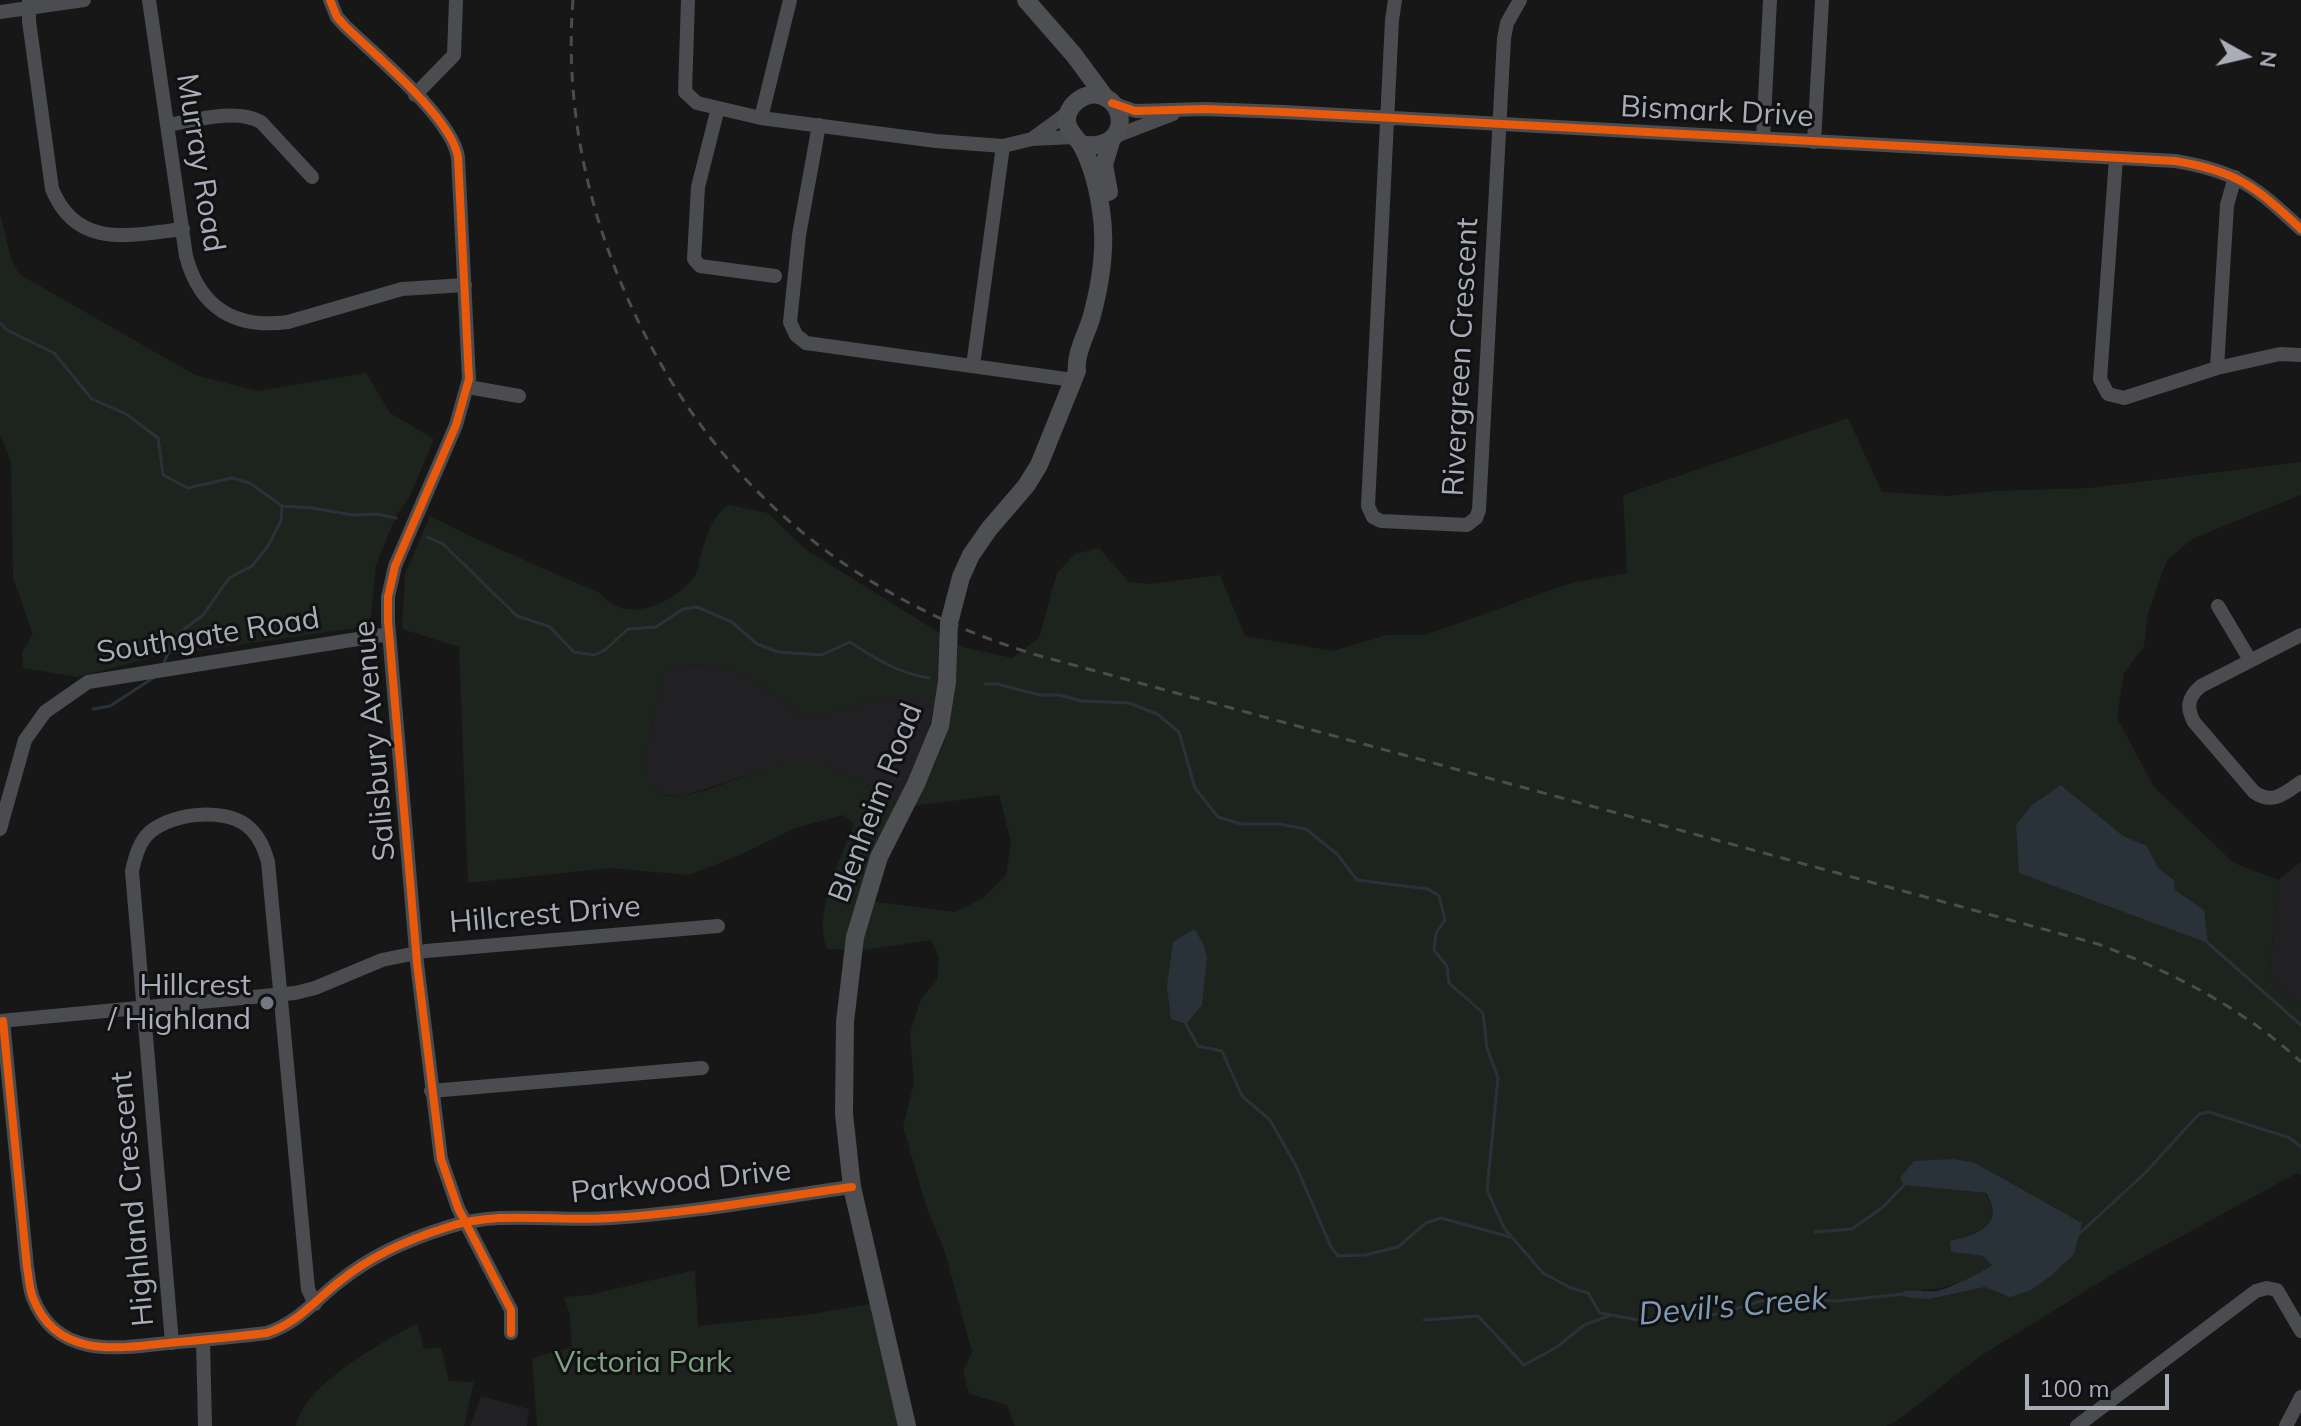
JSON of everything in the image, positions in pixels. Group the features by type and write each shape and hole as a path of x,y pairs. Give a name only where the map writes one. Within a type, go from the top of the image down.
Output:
{"main road":[{"path":"1026,0 1074,55 1120,120 1114,139 1097,146 1078,141 1067,120 1075,81 1070,53"},
{"path":"1070,110 1085,97 1108,100"},
{"name":"Blenheim Road","path":"907,1426 852,1187 844,1114 845,1022 855,937 879,857 916,784 940,726 947,682 949,623 961,577 971,555 989,529 1026,486 1039,465 1075,375 1083,365 1094,339 1110,279 1114,225 1104,165 1114,139"},
{"name":"Blenheim Road","path":"1075,375 1095,303 1103,244 1099,196 1078,141"}],"street":[{"path":"0,12 29,4 84,0"},
{"name":"Murray Road","path":"149,0 191,274 217,308 241,321 255,324 288,322 402,289 465,285"},
{"name":"Salisbury Avenue","path":"330,0 337,17 449,130 457,148 470,352 468,387 456,425 395,566 388,597 389,634 417,953 441,1159 466,1222 511,1310 511,1333"},
{"path":"415,95 454,55 456,0"},
{"path":"688,0 685,92 697,103 761,118 1003,146 1032,139 1078,141"},
{"path":"761,118 790,0"},
{"path":"1387,118 1395,0"},
{"path":"1499,124 1504,38 1507,23 1520,0"},
{"path":"1763,138 1770,0"},
{"path":"1814,142 1822,0"},
{"path":"29,4 52,189 57,202 84,228 102,235 122,236 183,229"},
{"name":"Bismark Drive","path":"1108,100 1135,111 1387,118 2175,161 2235,177 2258,190 2299,223"},
{"path":"718,108 698,187 694,259 700,266 775,276"},
{"path":"1032,139 1070,110"},
{"name":"Bismark Drive","path":"1114,139 1184,110"},
{"path":"168,125 240,115 255,119 312,177"},
{"name":"Rivergreen Crescent","path":"1387,118 1368,506 1373,517 1381,521 1467,525 1476,518 1479,510 1499,124"},
{"path":"819,125 799,235 790,322 796,335 806,343 973,366 1075,375"},
{"path":"973,366 1003,146"},
{"path":"2116,158 2100,379 2108,394 2124,398 2217,368 2280,354 2301,355"},
{"path":"2217,368 2227,205 2235,177"},
{"path":"468,387 519,396"},
{"path":"2218,606 2250,660"},
{"name":"Southgate Road","path":"0,829 25,740 45,712 88,682 389,634"},
{"path":"2301,635 2201,686 2192,694 2189,712 2204,734 2254,792 2263,798 2276,798 2301,782"},
{"name":"Highland Crescent","path":"172,1343 132,881 134,861 144,838 173,819 218,815 245,824 262,842 268,862 308,1289 315,1304"},
{"name":"Hillcrest Drive","path":"2,1021 304,991 382,960 417,953 718,926"},
{"name":"Parkwood Drive","path":"2,1021 27,1267 33,1297 56,1330 80,1344 101,1349 267,1333 285,1328 378,1254 466,1222 508,1218 655,1216 852,1187"},
{"path":"431,1091 702,1068"},
{"path":"2077,1426 2256,1291 2267,1288 2277,1290 2301,1331"},
{"path":"203,1340 205,1426"},
{"path":"2286,1426 2301,1397"}],"shaded area":[{"path":"713,664 746,676 801,714 818,716 867,701 937,694 924,749 902,802 798,764 754,773 680,797 661,794 646,782 643,767 663,672 672,665"},
{"path":"2061,785 2123,836 2147,846 2158,868 2174,880 2175,890 2204,910 2208,943 2019,873 2016,825 2033,804"},
{"path":"2301,862 2301,1006 2269,980 2278,880"},
{"path":"1194,929 1207,957 1202,1005 1186,1024 1171,1019 1167,986 1173,942"},
{"path":"1953,1159 1975,1163 2082,1223 2074,1254 2031,1290 2010,1297 1985,1287 1929,1299 1906,1297 1903,1291 1942,1290 1992,1265 1983,1256 1951,1252 1950,1241 1979,1232 1991,1221 1993,1213 1986,1193 1904,1185 1900,1178 1914,1161"},
{"path":"481,1396 529,1409 527,1426 470,1426"}],"green space":[{"path":"0,213 11,259 19,274 195,375 257,391 366,373 390,413 434,439 376,565 371,616 363,627 153,657 77,677 23,668 22,652 33,635 13,577 11,462 0,434"},
{"path":"1848,418 1882,492 1948,496 1993,491 2089,488 2301,462 2301,495 2194,538 2167,560 2148,613 2144,646 2124,673 2117,718 2154,787 2234,863 2278,880 2269,980 2301,1006 2301,1175 2297,1173 2116,1272 1982,1355 1886,1426 1015,1426 1007,1405 969,1394 963,1372 972,1352 944,1249 927,1209 903,1127 914,1083 910,1034 921,999 937,980 939,957 931,940 865,950 827,949 823,935 830,886 854,824 844,815 795,828 689,875 610,868 468,883 459,647 402,629 405,574 430,516 600,593 610,603 635,610 662,602 695,576 710,529 728,505 768,513 805,549 962,647 1012,658 1039,638 1057,573 1075,554 1099,548 1129,582 1150,584 1220,575 1245,636 1333,651 1387,635 1425,635 1571,583 1627,573 1623,495","holes":["713,664 746,676 801,714 818,716 867,701 954,694 949,726 940,753 912,806 999,795 1011,842 1006,875 982,899 955,912 862,900 902,802 848,775 818,765 783,765 698,793 674,797 661,794 652,786 643,767 663,672 672,665","2061,785 2123,836 2147,846 2158,868 2174,880 2175,890 2204,910 2033,804","1975,1163 2082,1223 1985,1287 1929,1299 1921,1289 1958,1283 1993,1265 1983,1256 1951,1252 1950,1241 1986,1227 1992,1213 1991,1204 1985,1193 1904,1185"]},
{"name":"Victoria Park","path":"695,1270 698,1326 806,1315 882,1302 912,1426 537,1426 532,1358 572,1347 570,1315 564,1297 589,1295"},
{"path":"417,1323 424,1349 441,1347 449,1381 474,1382 464,1426 296,1426 314,1394 329,1379 365,1353"}],"waterway":[{"name":"Devil's Creek","path":"0,323 7,330 54,353 92,399 126,414 158,438 163,475 188,488 232,478 250,483 282,506 396,518"},
{"path":"164,663 175,636 203,615 229,578 252,566 268,546 281,521 282,506"},
{"name":"Devil's Creek","path":"427,537 443,544 517,616 550,627 574,652 594,655 605,650 628,629 656,627 683,609 697,607 732,622 757,644 778,652 821,655 850,642 897,669 929,678"},
{"path":"93,709 110,706 153,678"},
{"name":"Devil's Creek","path":"985,684 1081,701 1129,703 1157,714 1179,732 1195,788 1218,817 1241,824 1279,824 1306,829 1337,854 1357,880 1428,889 1439,896 1445,920 1436,933 1434,950 1447,966 1449,983 1483,1013 1487,1048 1498,1078 1487,1190 1504,1228 1543,1273 1588,1293 1600,1313 1638,1320 1719,1314 1771,1298 1836,1301 1905,1294"},
{"path":"2208,943 2301,1025"},
{"path":"1186,1024 1198,1046 1222,1051 1242,1096 1270,1120 1296,1166 1331,1247 1338,1256 1365,1255 1398,1247 1426,1223 1441,1218 1510,1237"},
{"name":"Devil's Creek","path":"2078,1235 2144,1174 2199,1114 2209,1112 2290,1138 2301,1147"},
{"path":"1815,1232 1852,1229 1883,1207 1904,1185"},
{"path":"1424,1320 1478,1316 1524,1365 1557,1347 1584,1325 1609,1316"}],"railway":[{"path":"573,0 572,72 587,180 608,250 653,351 691,412 735,467 784,516 838,560 898,597 963,628 1033,654 2098,944 2206,993 2255,1025 2301,1062"}],"cycle path":[{"path":"330,0 337,17 345,26 393,70 442,124 458,157 469,379 456,425 395,566 388,597 388,621 417,963 441,1159 458,1208 511,1310 511,1333"},
{"path":"1112,103 1135,111 1205,109 1284,112 2175,161 2215,170 2244,183 2301,229"},
{"path":"3,1021 32,1294 43,1317 56,1331 90,1345 128,1347 267,1333 297,1317 340,1281 378,1256 419,1237 468,1222 508,1218 641,1216 852,1187"}],"place":[{"name":"Hillcrest / Highland","path":"267,1003"}]}
